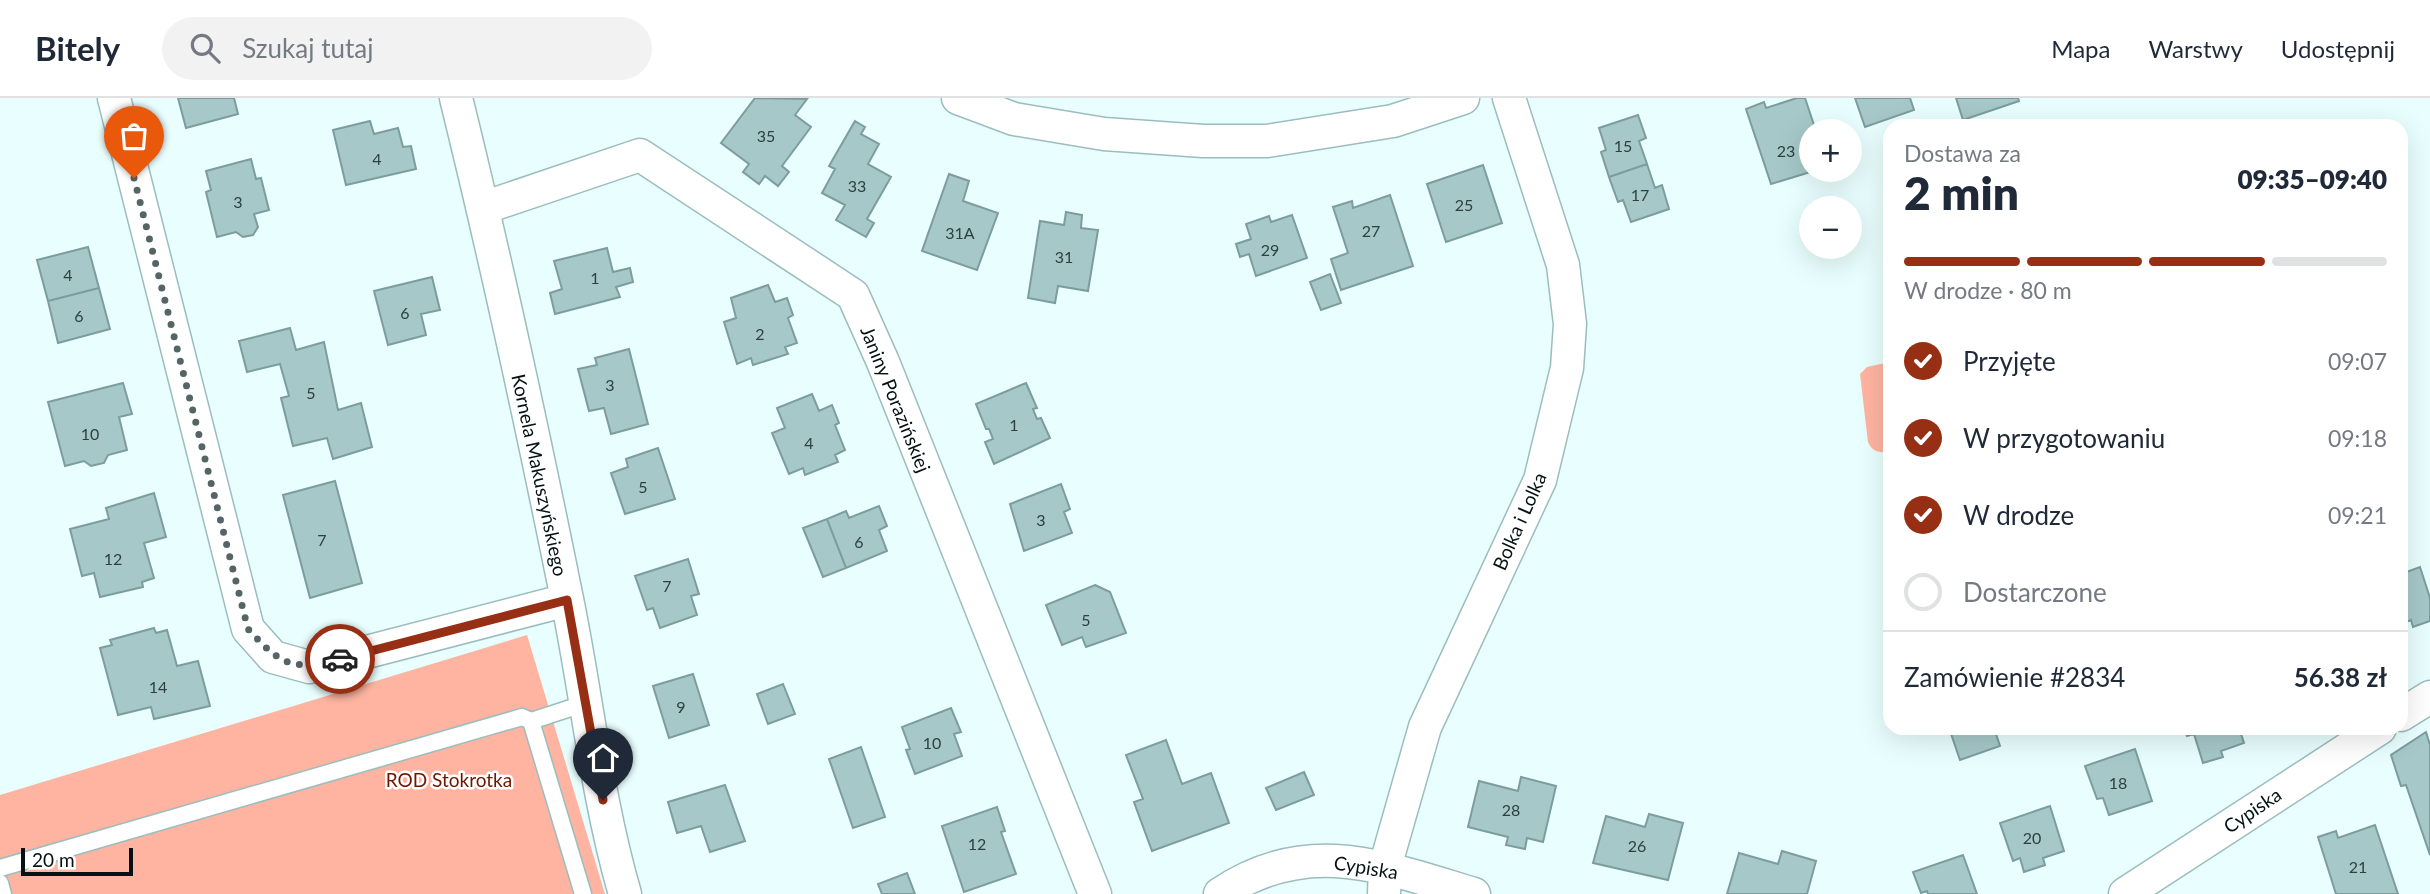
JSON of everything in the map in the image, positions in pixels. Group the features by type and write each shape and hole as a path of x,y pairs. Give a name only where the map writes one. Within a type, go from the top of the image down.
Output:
{"street":[{"path":"114,98 248,629 273,657 309,667 567,600"},
{"name":"Kornela Makuszyńskiego","path":"456,98 483,208 567,600 612,848 625,894"},
{"path":"958,98 1014,119 1104,134 1203,141 1267,141 1393,121 1464,98"},
{"name":"Bolka i Lolka","path":"1385,881 1425,727 1540,480 1567,368 1570,324 1563,265 1544,198 1509,98"},
{"name":"Janiny Porazińskiej","path":"483,208 640,155 853,295 883,362 1094,894"},
{"path":"2408,711 2430,697"},
{"name":"Cypiska","path":"2125,894 2369,735"},
{"name":"Cypiska","path":"1220,894 1243,879 1289,864 1337,859 1385,881 1474,894"}],"lane":[{"path":"531,722 586,703"},
{"path":"0,868 522,717 531,722 583,894"},
{"path":"0,883 3,894"}],"green space":[{"path":"1883,364 1883,452 1874,450 1868,442 1860,374 1867,367"},
{"name":"ROD Stokrotka","path":"527,635 605,894 0,894 0,795"}],"building":[{"path":"178,98 234,98 238,114 186,128"},
{"path":"755,98 807,99 795,115 811,127 782,166 789,172 778,186 765,176 759,184 743,172 749,164 721,143"},
{"path":"1805,98 1812,119 1799,119 1799,175 1771,184 1746,109 1764,102 1766,108"},
{"path":"1855,98 1910,98 1914,110 1865,127"},
{"path":"1956,98 2018,98 2019,101 1963,119"},
{"path":"1638,115 1646,138 1639,141 1647,164 1609,177 1601,152 1606,150 1599,128"},
{"path":"370,121 374,134 398,128 403,147 411,146 416,169 346,185 333,130"},
{"path":"855,121 865,127 861,134 879,144 868,164 891,177 867,219 874,223 866,237 836,220 845,205 822,193 835,169 829,166"},
{"path":"251,159 256,179 261,178 269,210 254,214 258,227 253,235 243,237 236,232 217,237 206,192 211,190 206,171"},
{"path":"1647,164 1655,188 1662,185 1669,209 1631,222 1623,200 1618,202 1609,177"},
{"path":"1483,165 1502,223 1446,242 1427,184"},
{"path":"949,174 969,181 963,201 998,213 977,270 922,251"},
{"path":"1390,195 1413,266 1341,290 1331,259 1348,253 1333,207 1352,201 1353,208"},
{"path":"1066,212 1082,215 1081,228 1098,230 1088,291 1058,286 1055,303 1028,298 1040,221 1064,225"},
{"path":"1292,215 1307,258 1256,276 1249,254 1240,257 1236,244 1251,239 1246,224 1269,216 1271,222"},
{"path":"88,247 99,288 48,301 37,260"},
{"path":"607,248 613,272 630,268 633,282 616,287 620,297 555,314 550,293 562,289 554,261"},
{"path":"1330,274 1341,303 1321,310 1310,282"},
{"path":"432,277 440,310 421,314 426,335 388,345 374,291"},
{"path":"768,285 775,302 787,298 793,315 788,318 797,343 785,347 788,354 753,365 751,358 737,364 724,322 736,318 731,298"},
{"path":"99,288 110,329 58,343 48,301"},
{"path":"290,328 296,350 324,342 338,410 361,403 372,447 333,459 327,438 293,446 281,398 289,396 280,364 247,372 239,341"},
{"path":"629,349 648,424 611,434 604,408 589,411 578,369 597,365 595,358"},
{"path":"123,383 132,414 119,417 127,450 108,455 104,463 91,466 84,461 65,466 48,402"},
{"path":"1026,383 1037,408 1033,409 1037,419 1041,418 1050,438 994,464 985,442 993,439 976,404"},
{"path":"812,394 819,411 832,405 839,423 835,425 845,450 835,455 838,462 805,475 803,468 789,474 772,433 785,428 777,408"},
{"path":"658,448 675,499 625,514 611,473 628,467 626,459"},
{"path":"335,481 362,583 310,598 283,495"},
{"path":"1061,484 1070,509 1064,512 1072,533 1024,551 1010,504"},
{"path":"154,493 166,537 144,543 154,578 142,582 143,587 100,597 94,573 82,576 70,529 109,519 106,508"},
{"path":"879,506 887,526 879,530 887,551 846,568 827,519 846,511 849,518"},
{"path":"827,519 846,568 823,577 803,528"},
{"path":"688,559 699,594 691,596 697,615 660,628 653,608 647,610 635,576"},
{"path":"2420,567 2430,598 2430,621 2413,627 2411,620 2408,621 2408,571"},
{"path":"1095,585 1110,592 1126,633 1086,647 1082,637 1062,645 1046,605"},
{"path":"154,628 156,633 167,630 177,666 198,661 210,706 154,719 151,707 118,715 100,648 112,645 110,640"},
{"path":"693,674 709,725 669,738 653,686"},
{"path":"783,684 795,714 768,724 757,694"},
{"path":"951,708 961,732 954,734 962,756 915,774 906,750 910,749 902,727"},
{"path":"2426,732 2430,745 2430,855 2406,785 2401,786 2391,755"},
{"path":"1951,735 1996,735 2000,746 1960,760"},
{"path":"2194,735 2241,735 2244,743 2221,751 2223,757 2203,763"},
{"path":"1166,740 1182,784 1211,773 1229,823 1152,851 1134,802 1143,799 1126,755"},
{"path":"861,747 885,817 853,828 829,759"},
{"path":"2135,749 2152,801 2109,815 2103,798 2097,799 2085,766"},
{"path":"1304,772 1314,795 1276,810 1266,788"},
{"path":"1521,777 1556,786 1543,842 1527,838 1525,849 1506,845 1508,837 1468,827 1479,781 1518,791"},
{"path":"725,785 745,841 710,852 701,826 677,833 668,802"},
{"path":"2050,806 2064,851 2043,858 2045,865 2024,872 2020,858 2013,861 2000,823"},
{"path":"997,807 1005,831 1001,832 1016,874 964,892 942,826"},
{"path":"1649,814 1683,823 1668,880 1593,863 1606,816 1645,827"},
{"path":"2375,825 2398,894 2336,894 2318,837 2336,831 2338,838"},
{"path":"1782,851 1816,861 1807,894 1727,894 1739,853 1778,864"},
{"path":"1963,855 1977,894 1928,894 1927,891 1921,893 1913,872"},
{"path":"907,873 915,894 882,894 878,884"}],"way so far":[{"path":"134,178 248,629 273,657 309,667 340,659"}],"route":[{"path":"340,659 567,600 603,800"}]}
